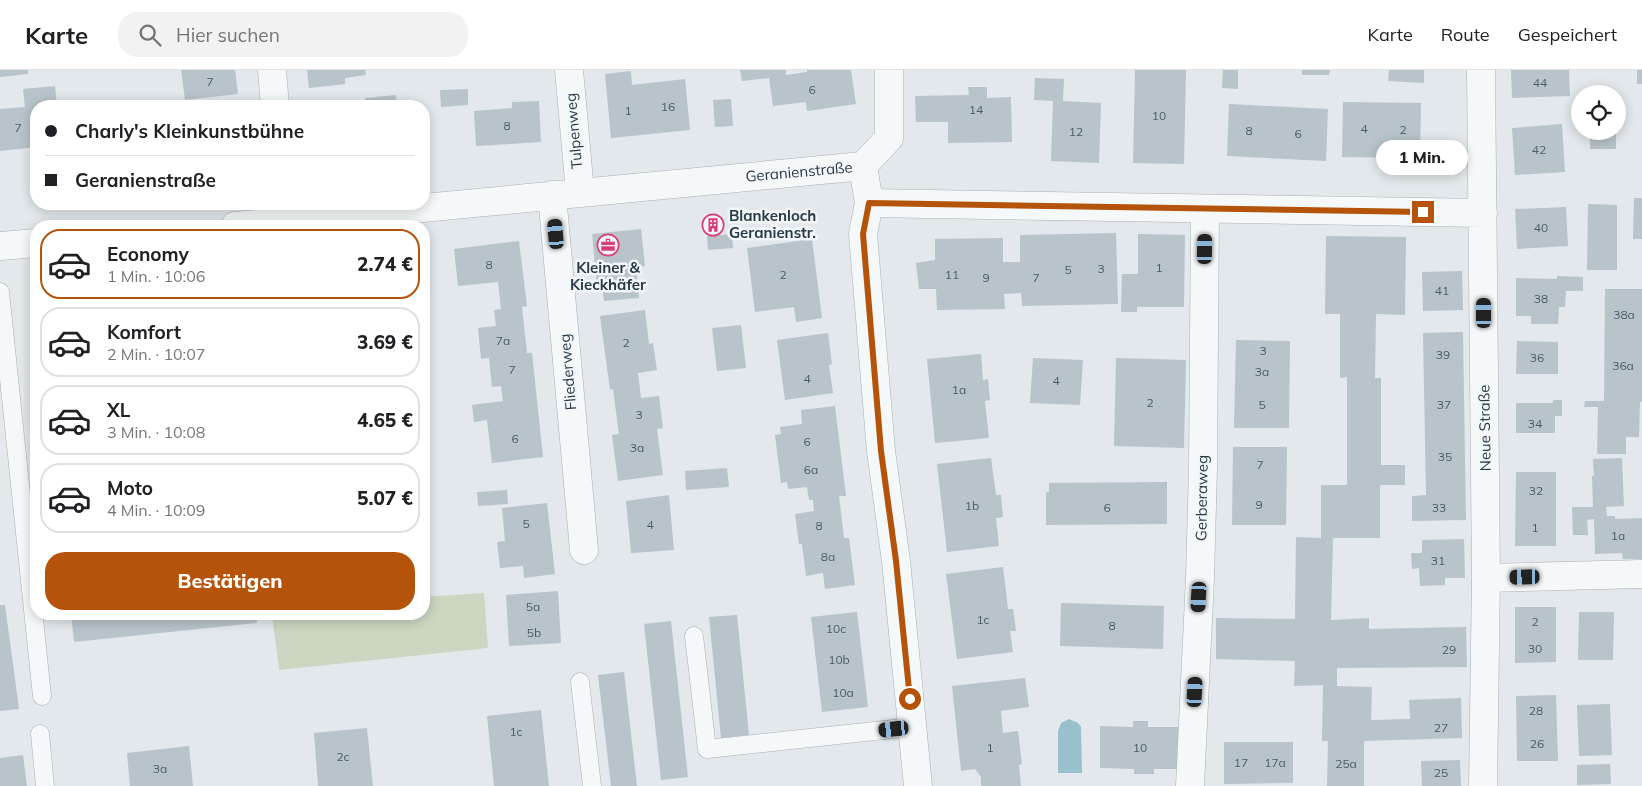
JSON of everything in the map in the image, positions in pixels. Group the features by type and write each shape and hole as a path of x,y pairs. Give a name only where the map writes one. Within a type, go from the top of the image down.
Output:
{"street":[{"path":"272,70 274,100"},
{"name":"Tulpenweg","path":"569,70 580,192"},
{"path":"863,166 889,138 889,70"},
{"name":"Neue Straße","path":"1481,70 1486,578 1483,786"},
{"name":"Geranienstraße","path":"430,203 552,195 863,166 869,203"},
{"name":"Fliederweg","path":"552,195 584,550"},
{"path":"918,786 896,561 880,441 863,234 869,203 1483,213"},
{"name":"Gerberaweg","path":"1190,786 1203,468 1205,209"},
{"name":"Geranienstraße","path":"266,220 285,213 330,210"},
{"path":"0,246 30,244"},
{"path":"1486,578 1642,574"}],"lane":[{"path":"0,292 30,581"},
{"path":"34,620 42,696"},
{"path":"694,636 707,749 912,727"},
{"path":"580,682 592,786"},
{"path":"40,734 45,786"}],"green space":[{"path":"484,593 488,648 279,670 273,620 430,620 430,597"}],"water":[{"path":"1069,719 1078,723 1081,727 1082,773 1058,773 1058,731 1061,723"}],"building":[{"path":"0,70 28,70 28,74 0,77"},
{"path":"181,70 235,70 238,94 185,100"},
{"path":"307,70 365,70 366,75 345,78 345,84 309,88"},
{"path":"740,70 786,70 786,75 807,72 807,70 851,70 856,104 807,111 806,102 773,106 769,78 742,81"},
{"path":"1135,70 1186,70 1184,164 1133,163"},
{"path":"1223,70 1238,70 1238,89 1222,88"},
{"path":"1302,70 1330,70 1329,75 1302,75"},
{"path":"1389,70 1424,70 1424,83 1388,81"},
{"path":"1511,70 1569,70 1570,96 1512,98"},
{"path":"1637,70 1642,70 1642,84 1637,84"},
{"path":"631,71 632,85 685,79 690,130 611,138 605,74"},
{"path":"1035,78 1064,79 1063,101 1101,103 1099,163 1051,161 1053,101 1034,100"},
{"path":"55,86 56,100 30,100 30,148 0,151 0,109 25,107 23,89"},
{"path":"968,87 987,87 987,98 1011,97 1012,142 948,143 948,122 916,122 915,96 969,95"},
{"path":"468,89 468,105 441,107 440,90"},
{"path":"396,95 396,100 365,100 365,98"},
{"path":"731,99 733,126 715,127 713,100"},
{"path":"539,101 541,142 476,146 474,111 512,108 512,102"},
{"path":"1343,102 1421,103 1420,158 1342,157"},
{"path":"1229,104 1328,109 1326,161 1227,156"},
{"path":"1562,124 1565,172 1515,175 1512,128"},
{"path":"1590,140 1616,140 1616,149 1590,149"},
{"path":"1634,198 1642,198 1642,239 1633,239"},
{"path":"1588,204 1617,205 1617,270 1587,270"},
{"path":"1566,207 1568,246 1517,249 1515,209"},
{"name":"Blankenloch Geranienstr.","path":"720,219 721,230 707,231 706,221"},
{"path":"641,229 645,266 636,267 639,298 604,301 602,286 597,286 592,234"},
{"path":"1116,233 1118,304 1022,306 1021,293 1004,294 1005,309 937,310 936,289 919,289 916,263 935,260 935,239 1003,238 1003,262 1020,262 1020,235"},
{"path":"732,234 733,248 708,250 707,236"},
{"path":"1138,234 1185,235 1184,307 1137,307 1137,312 1121,312 1122,274 1138,274"},
{"path":"1326,236 1406,237 1405,315 1376,314 1375,378 1381,378 1381,465 1405,465 1405,485 1380,485 1380,538 1333,538 1331,620 1369,618 1369,629 1466,627 1467,667 1337,668 1337,686 1372,687 1371,720 1410,719 1409,700 1461,698 1462,738 1364,741 1364,786 1327,786 1328,741 1322,741 1323,685 1294,686 1295,661 1216,659 1216,618 1295,619 1296,537 1321,538 1321,485 1347,485 1347,377 1340,378 1340,314 1325,314"},
{"path":"812,239 822,318 796,322 794,307 755,312 747,248"},
{"path":"519,241 527,306 522,307 527,353 532,353 543,457 492,463 487,420 474,422 472,405 503,401 501,386 492,387 489,358 481,359 478,328 496,326 494,310 501,309 498,282 458,286 454,249"},
{"path":"1462,271 1463,310 1423,311 1422,272"},
{"path":"1557,276 1583,277 1583,291 1566,291 1565,307 1559,307 1558,324 1531,324 1531,316 1516,316 1516,278 1557,279"},
{"path":"1605,289 1642,289 1642,402 1640,402 1639,437 1626,437 1626,454 1597,454 1598,407 1584,407 1585,401 1604,401"},
{"path":"645,310 649,344 653,343 657,370 638,373 641,398 659,396 663,428 657,429 663,475 618,481 612,435 619,434 613,389 610,390 600,316"},
{"path":"741,325 746,368 717,371 712,328"},
{"path":"1463,332 1466,520 1412,521 1412,496 1426,495 1423,333"},
{"path":"828,333 832,364 829,365 833,393 785,400 777,340"},
{"path":"1236,340 1290,341 1289,428 1234,428"},
{"path":"1517,341 1558,342 1558,374 1516,374"},
{"path":"981,354 983,380 988,379 990,400 985,401 989,438 935,443 927,359"},
{"path":"1033,358 1083,360 1080,405 1030,403"},
{"path":"1116,358 1186,360 1184,448 1114,446"},
{"path":"1553,400 1562,400 1562,416 1555,416 1555,433 1516,433 1516,403 1553,403"},
{"path":"835,406 846,496 839,496 844,538 849,538 855,585 825,589 823,573 806,576 802,544 799,544 795,514 814,511 813,500 809,500 807,487 788,489 787,482 781,483 775,435 781,434 780,427 802,424 801,410"},
{"path":"1233,447 1287,447 1286,525 1232,525"},
{"path":"991,458 996,495 1001,495 1003,517 996,518 999,546 947,552 937,464"},
{"path":"1622,458 1624,506 1606,507 1607,516 1615,516 1615,519 1642,518 1642,559 1623,559 1622,553 1595,554 1594,519 1587,520 1588,535 1573,535 1572,507 1593,507 1593,459"},
{"path":"727,468 729,487 686,490 685,471"},
{"path":"1516,472 1556,472 1556,546 1515,546"},
{"path":"1167,482 1167,524 1046,525 1046,492 1049,492 1049,483"},
{"path":"507,490 508,504 478,506 477,492"},
{"path":"669,495 674,550 631,553 626,501"},
{"path":"547,503 555,574 524,578 523,566 500,568 497,542 505,541 502,508"},
{"path":"1464,539 1465,578 1445,578 1445,585 1420,586 1419,568 1412,569 1411,553 1422,553 1422,540"},
{"path":"1003,567 1008,609 1013,609 1016,631 1010,631 1013,652 957,659 946,574"},
{"path":"558,591 561,643 509,646 506,595"},
{"path":"1061,603 1164,606 1163,649 1060,646"},
{"path":"0,605 5,605 19,709 0,711"},
{"path":"1515,607 1556,607 1556,662 1515,663"},
{"path":"857,612 868,707 822,712 811,617"},
{"path":"1579,612 1614,612 1613,660 1578,660"},
{"path":"737,615 749,735 721,738 709,617"},
{"path":"72,620 257,620 257,623 74,642"},
{"path":"671,621 688,777 661,780 644,624"},
{"path":"624,672 637,786 611,786 598,675"},
{"path":"1025,678 1029,707 1001,711 1003,733 1018,731 1022,764 1019,765 1021,786 981,786 981,777 975,769 961,771 952,686"},
{"path":"1556,695 1558,761 1517,761 1516,696"},
{"path":"1610,704 1612,755 1579,756 1577,705"},
{"path":"541,710 549,786 494,786 487,716"},
{"path":"1133,721 1148,721 1148,727 1181,727 1181,769 1154,769 1154,774 1134,774 1134,769 1100,768 1100,726 1133,727"},
{"path":"367,728 373,786 318,786 314,733"},
{"path":"1224,742 1293,742 1293,783 1224,784"},
{"path":"189,746 193,786 130,786 127,753"},
{"path":"23,755 27,786 0,786 0,758"},
{"path":"1460,760 1461,786 1422,786 1421,761"},
{"path":"1610,764 1611,784 1577,785 1577,765"}],"place":[{"name":"Blankenloch Geranienstr.","path":"713,225"},
{"name":"Kleiner & Kieckhäfer","path":"608,245"}],"route":[{"path":"910,699 896,561 881,451 863,234 869,203 1423,212"}]}
